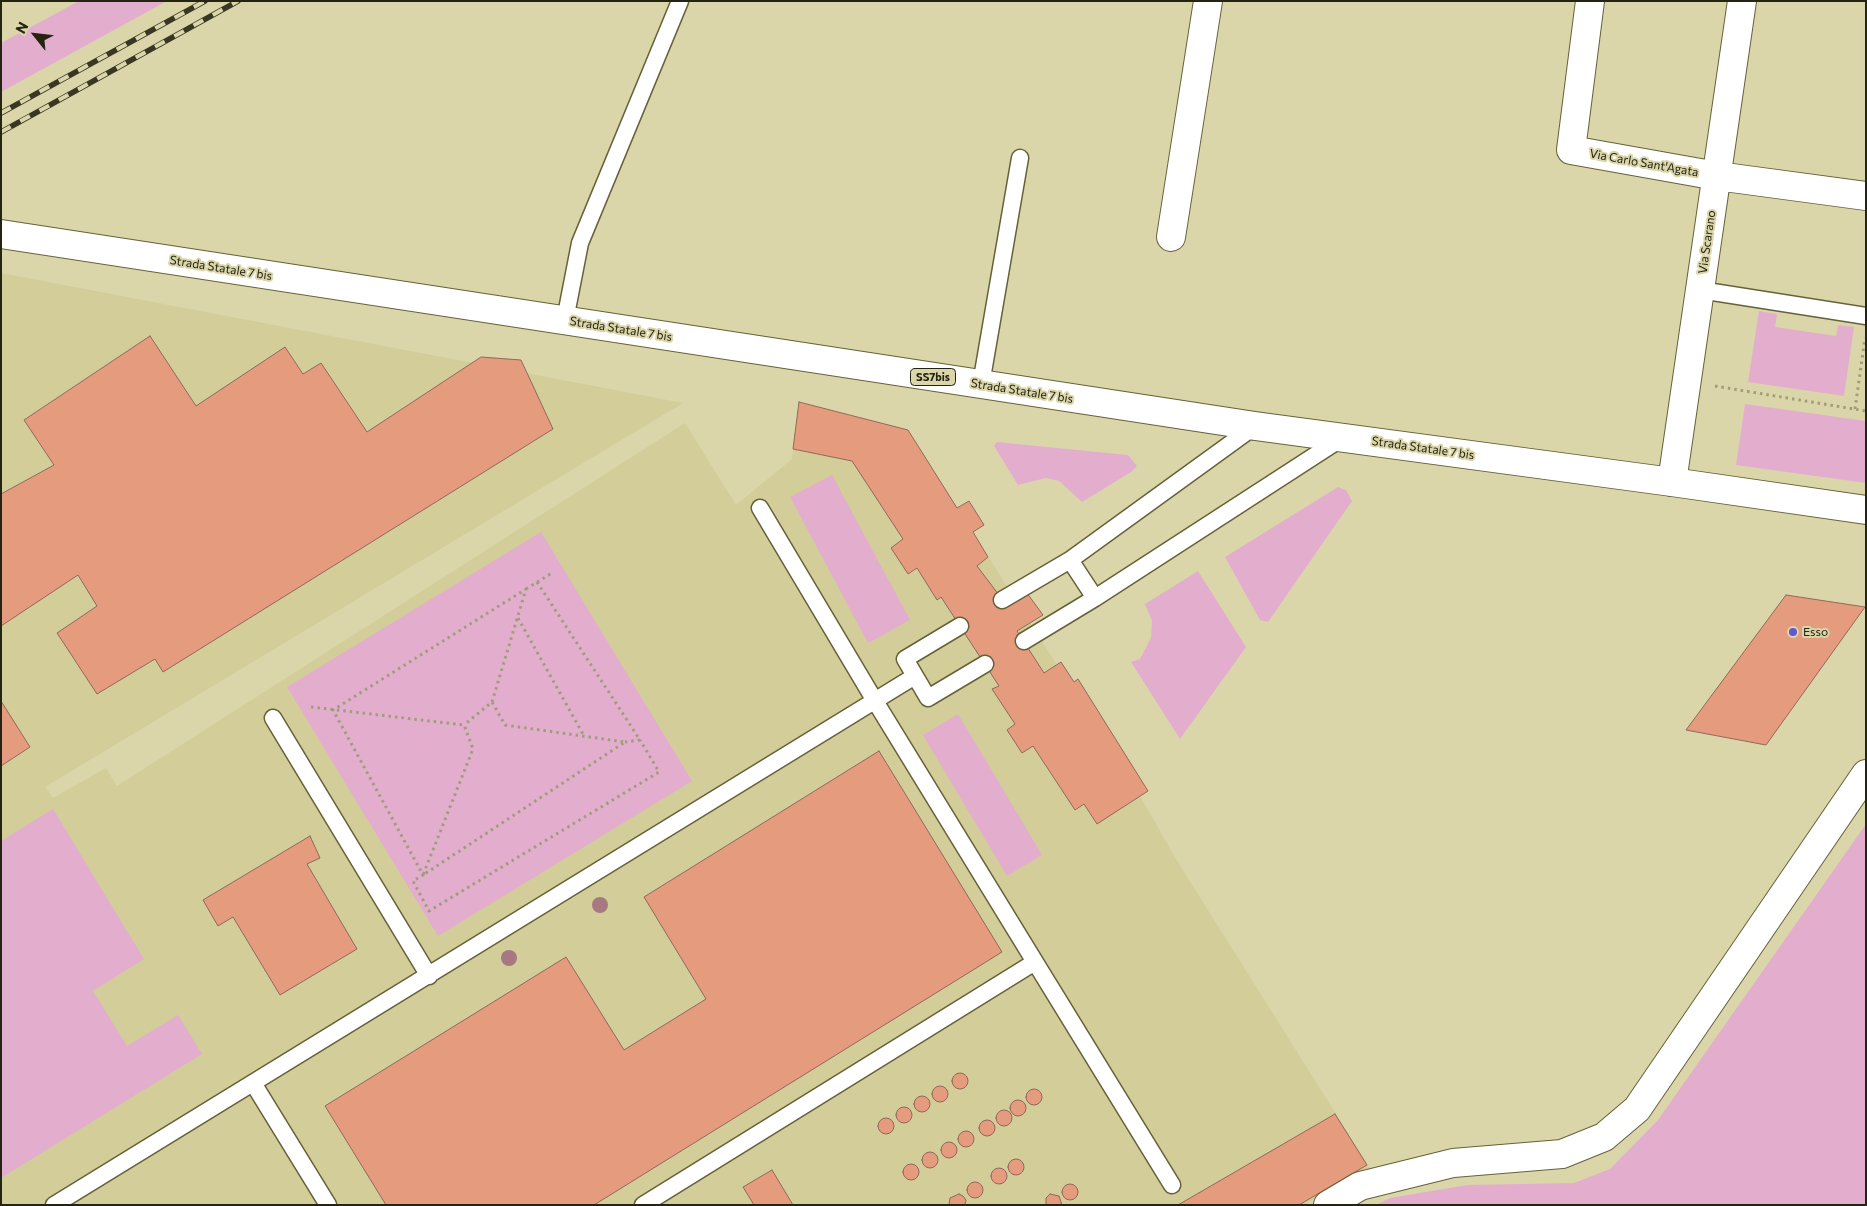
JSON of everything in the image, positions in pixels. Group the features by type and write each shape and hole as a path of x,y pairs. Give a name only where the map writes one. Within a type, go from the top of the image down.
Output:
{"street":[{"path":"1171,237 1208,1"},
{"name":"Via Carlo Sant'Agata","path":"1590,1 1571,150 1717,176 1866,196"},
{"name":"Via Scarano","path":"1672,482 1742,1"},
{"name":"Strada Statale 7 bis","path":"1,234 1255,426 1866,510"},
{"path":"1328,1205 1360,1186 1453,1163 1562,1154 1604,1137 1637,1109 1866,774"}],"lane":[{"path":"565,320 580,243 680,1"},
{"path":"981,384 1020,158"},
{"path":"1700,290 1866,316"},
{"path":"1002,600 1070,560 1255,426"},
{"path":"1024,641 1095,598 1342,438"},
{"path":"760,508 875,701 1172,1185"},
{"path":"1070,560 1095,598"},
{"path":"960,626 905,658 928,698 985,664"},
{"path":"54,1205 915,676"},
{"path":"274,718 429,976"},
{"path":"643,1205 1035,962"},
{"path":"253,1084 328,1205"}],"path":[{"path":"1855,409 1866,334"},
{"path":"1687,382 1866,411"},
{"path":"333,710 552,573"},
{"path":"537,582 659,772 429,910 413,881 625,742"},
{"path":"311,708 464,725 492,702 526,589"},
{"path":"518,618 584,736"},
{"path":"492,702 505,725 625,742 640,740"},
{"path":"333,710 423,875"},
{"path":"423,875 473,749 464,725"}],"shaded area":[{"path":"79,1 167,1 1,92 1,43"},
{"path":"1,273 683,403 45,787 53,798 106,768 117,786 685,423 736,505 792,459 799,402 908,430 1140,796 1179,864 1370,1168 1304,1205 1,1205"},
{"path":"1759,311 1777,314 1775,327 1836,336 1838,325 1854,327 1844,396 1748,382"},
{"path":"1745,404 1866,421 1866,483 1736,465"},
{"path":"997,442 1128,455 1137,466 1131,472 1082,502 1059,481 1046,478 1018,485 994,446"},
{"path":"832,475 910,620 868,643 790,497"},
{"path":"1338,487 1346,490 1352,501 1268,622 1260,620 1225,557"},
{"path":"541,532 692,781 438,936 287,687"},
{"path":"1198,571 1246,647 1180,739 1131,662 1140,659 1151,638 1152,621 1145,604"},
{"path":"958,714 1042,855 1007,876 923,735"},
{"path":"53,809 144,959 93,991 127,1046 178,1015 202,1054 1,1178 1,841"},
{"path":"1866,824 1866,1205 1376,1205 1390,1198 1467,1185 1574,1183 1610,1169 1658,1120"}],"building":[{"path":"150,336 196,406 285,347 303,374 321,363 367,432 481,357 521,360 553,429 163,672 155,659 97,694 57,633 97,606 78,575 1,626 1,494 54,465 24,420"},
{"path":"799,402 908,430 957,508 969,501 984,525 973,532 988,557 977,566 1005,603 1024,589 1043,615 1017,631 1044,673 1061,662 1074,682 1078,679 1148,791 1097,824 1084,804 1075,810 1033,746 1022,753 1007,730 1015,724 992,689 999,686 941,597 937,600 917,568 908,574 891,548 903,539 852,461 793,449"},
{"path":"1786,595 1865,607 1766,745 1686,730"},
{"path":"1,701 30,747 1,766"},
{"path":"879,751 1002,952 594,1205 386,1205 325,1106 566,957 624,1050 706,999 644,897"},
{"path":"310,836 320,858 307,864 357,949 280,995 233,917 218,926 203,900"},
{"path":"957,1073 963,1073 968,1078 966,1087 957,1089 952,1084 952,1078"},
{"path":"937,1086 943,1086 948,1091 946,1100 937,1102 932,1097 932,1091"},
{"path":"1031,1089 1037,1089 1042,1094 1040,1103 1031,1105 1026,1100 1026,1094"},
{"path":"919,1096 925,1096 930,1101 928,1110 919,1112 914,1107 914,1101"},
{"path":"1015,1100 1021,1100 1026,1105 1024,1114 1015,1116 1010,1111 1010,1105"},
{"path":"901,1107 907,1107 912,1112 910,1121 901,1123 896,1118 896,1112"},
{"path":"1001,1110 1007,1110 1012,1115 1010,1124 1001,1126 996,1121 996,1115"},
{"path":"1335,1114 1367,1165 1299,1205 1178,1205"},
{"path":"883,1118 889,1118 894,1123 892,1132 883,1134 878,1129 878,1123"},
{"path":"984,1120 990,1120 995,1125 993,1134 984,1136 979,1131 979,1125"},
{"path":"963,1131 969,1131 974,1136 972,1145 963,1147 958,1142 958,1136"},
{"path":"946,1142 952,1142 957,1147 955,1156 946,1158 941,1153 941,1147"},
{"path":"927,1152 933,1152 938,1157 936,1166 927,1168 922,1163 922,1157"},
{"path":"1013,1159 1019,1159 1024,1164 1022,1173 1013,1175 1008,1170 1008,1164"},
{"path":"908,1164 914,1164 919,1169 917,1178 908,1180 903,1175 903,1169"},
{"path":"996,1168 1002,1168 1007,1173 1005,1182 996,1184 991,1179 991,1173"},
{"path":"772,1170 793,1205 754,1205 743,1187"},
{"path":"972,1182 978,1182 983,1187 981,1196 972,1198 967,1193 967,1187"},
{"path":"1067,1184 1073,1184 1078,1189 1076,1198 1067,1200 1062,1195 1062,1189"},
{"path":"959,1194 966,1200 965,1205 949,1205 950,1198"},
{"path":"1050,1194 1059,1196 1062,1205 1046,1205 1046,1198"}],"railway":[{"path":"1,113 205,1"},
{"path":"1,132 238,1"}],"place":[{"name":"Esso","path":"1793,632"}]}
